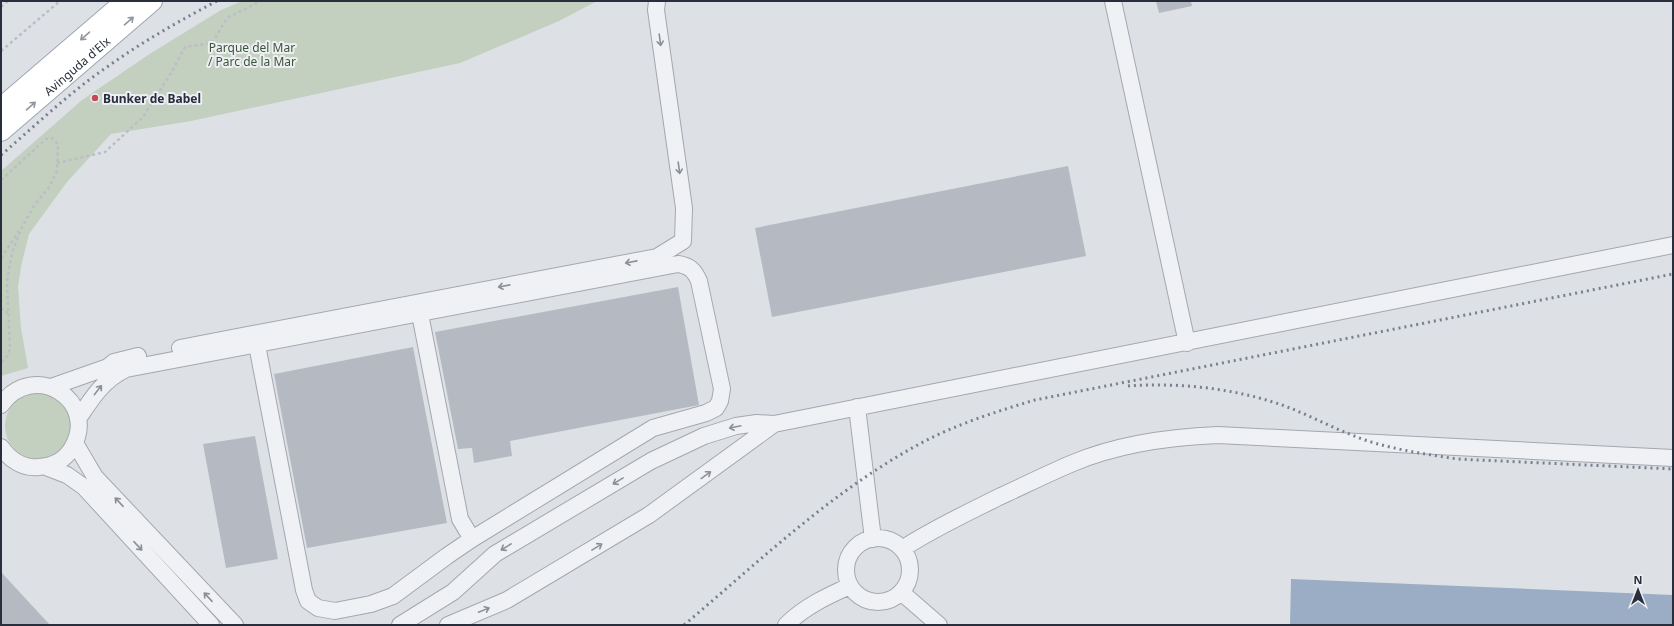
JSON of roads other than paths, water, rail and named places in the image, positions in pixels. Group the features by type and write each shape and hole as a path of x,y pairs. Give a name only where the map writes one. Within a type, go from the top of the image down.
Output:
{"main road":[{"name":"Avinguda d'Elx","path":"1,108 126,1"},
{"name":"Avinguda d'Elx","path":"1,131 150,3"}],"street":[{"path":"51,387 108,367 114,362 162,351 657,257 683,241 684,208 656,10 657,1"},
{"path":"1114,1 1187,343"},
{"path":"400,625 453,592 495,554 651,461 704,436 736,426 774,424 1187,343 1673,245"},
{"path":"78,419 101,386 113,375 126,369 678,264 686,265 694,271 699,281 722,388 720,401 716,408 706,413 653,428 472,539 393,596 371,604 335,610 318,608 308,601 304,590 257,345"},
{"path":"420,314 460,519 472,539"},
{"path":"108,367 126,369"},
{"path":"1,405 11,394 23,387 42,384 64,394 73,405 79,427 75,443 70,451 63,458 46,467 36,468 18,463 6,454 1,446"},
{"path":"857,407 874,539"},
{"path":"448,625 507,600 649,515 774,424"},
{"path":"902,549 954,519 1074,462 1115,449 1180,437 1226,435 1673,458"},
{"path":"75,443 95,477 235,625"},
{"path":"46,467 67,475 84,487 211,625"},
{"path":"874,539 884,539 894,542 902,549 908,557 910,576 907,584 901,592 894,598 884,602 874,602 856,594 850,586 846,576 846,566 849,556 855,548 864,542 874,539"},
{"path":"786,625 806,609 824,598 850,586"},
{"path":"901,592 939,625"}],"water":[{"path":"1291,579 1673,595 1673,625 1290,625"}],"railway":[{"path":"1,155 66,98 107,67 161,32 217,1"},
{"path":"684,625 799,527 860,481 925,441 979,418 1035,400 1673,274"},
{"path":"1128,386 1189,386 1210,388 1251,396 1290,408 1365,440 1411,451 1457,459 1673,469"}],"place":[{"name":"Bunker de Babel","path":"95,98"}],"park label":[{"name":"Parque del Mar / Parc de la Mar","path":"252,54"}]}
